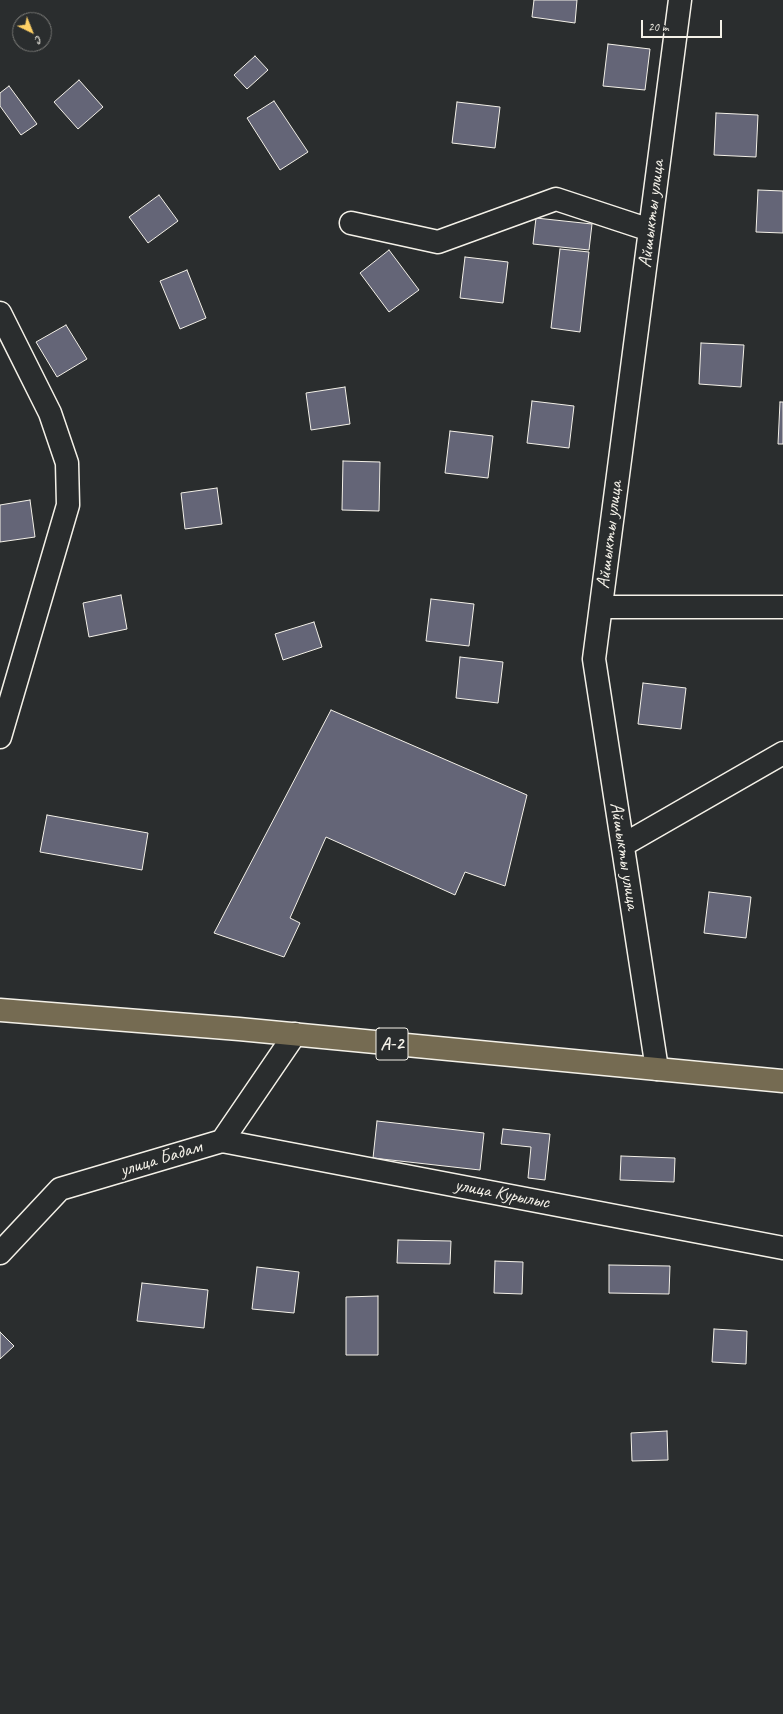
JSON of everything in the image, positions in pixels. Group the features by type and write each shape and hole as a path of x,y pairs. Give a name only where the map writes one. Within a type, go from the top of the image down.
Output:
{"highway":[{"name":"A-2","path":"0,1010 295,1034 783,1081"}],"street":[{"name":"Айшыкты улица","path":"657,1069 594,659 680,0"},
{"path":"351,223 438,242 556,199 650,230"},
{"path":"0,312 50,413 67,463 68,506 1,730"},
{"path":"600,607 783,607"},
{"path":"623,845 783,753"},
{"name":"улица Бадам","path":"0,1253 60,1189 222,1141 295,1034"},
{"name":"улица Курылыс","path":"222,1141 783,1248"}],"building":[{"path":"534,0 577,0 575,23 532,17"},
{"path":"608,44 650,49 645,90 603,86"},
{"path":"255,56 268,70 247,89 234,75"},
{"path":"79,80 103,107 78,129 54,102"},
{"path":"9,86 37,124 21,135 0,106 0,93"},
{"path":"274,101 308,152 280,170 247,118"},
{"path":"457,102 500,107 495,148 452,143"},
{"path":"716,113 758,115 756,157 714,155"},
{"path":"758,190 783,191 783,233 756,232"},
{"path":"159,195 178,221 148,243 129,217"},
{"path":"536,218 592,224 589,250 533,244"},
{"path":"560,249 589,252 580,332 551,328"},
{"path":"389,250 419,290 389,312 360,273"},
{"path":"465,257 508,262 503,303 460,298"},
{"path":"187,270 206,318 180,329 160,281"},
{"path":"66,325 87,359 57,377 36,342"},
{"path":"701,343 744,345 741,387 699,384"},
{"path":"345,387 350,424 311,430 306,393"},
{"path":"532,401 574,406 569,448 527,443"},
{"path":"780,402 783,402 783,444 778,444"},
{"path":"450,431 493,436 488,478 445,473"},
{"path":"343,461 380,462 379,511 342,510"},
{"path":"217,488 222,524 185,529 181,493"},
{"path":"30,500 35,537 0,542 0,505"},
{"path":"121,595 127,629 89,637 83,603"},
{"path":"431,599 474,604 469,646 426,641"},
{"path":"314,622 322,647 283,660 275,634"},
{"path":"460,657 503,662 498,703 456,698"},
{"path":"643,683 686,688 681,729 638,724"},
{"path":"331,710 527,795 505,886 465,872 455,895 326,837 290,918 300,923 284,957 214,933"},
{"path":"47,815 148,833 142,870 40,852"},
{"path":"709,892 751,897 746,938 704,933"},
{"path":"377,1121 484,1133 480,1170 373,1158"},
{"path":"503,1129 550,1134 545,1180 528,1178 531,1147 501,1144"},
{"path":"621,1156 675,1158 674,1182 620,1180"},
{"path":"398,1240 451,1241 450,1264 397,1263"},
{"path":"495,1261 523,1262 522,1294 494,1293"},
{"path":"609,1265 670,1266 669,1294 609,1293"},
{"path":"257,1267 299,1272 294,1313 252,1309"},
{"path":"142,1283 208,1290 204,1328 137,1321"},
{"path":"378,1296 378,1355 346,1355 346,1297"},
{"path":"714,1329 747,1331 746,1364 712,1362"},
{"path":"0,1332 14,1346 0,1359"},
{"path":"667,1431 668,1460 632,1461 631,1433"}]}
